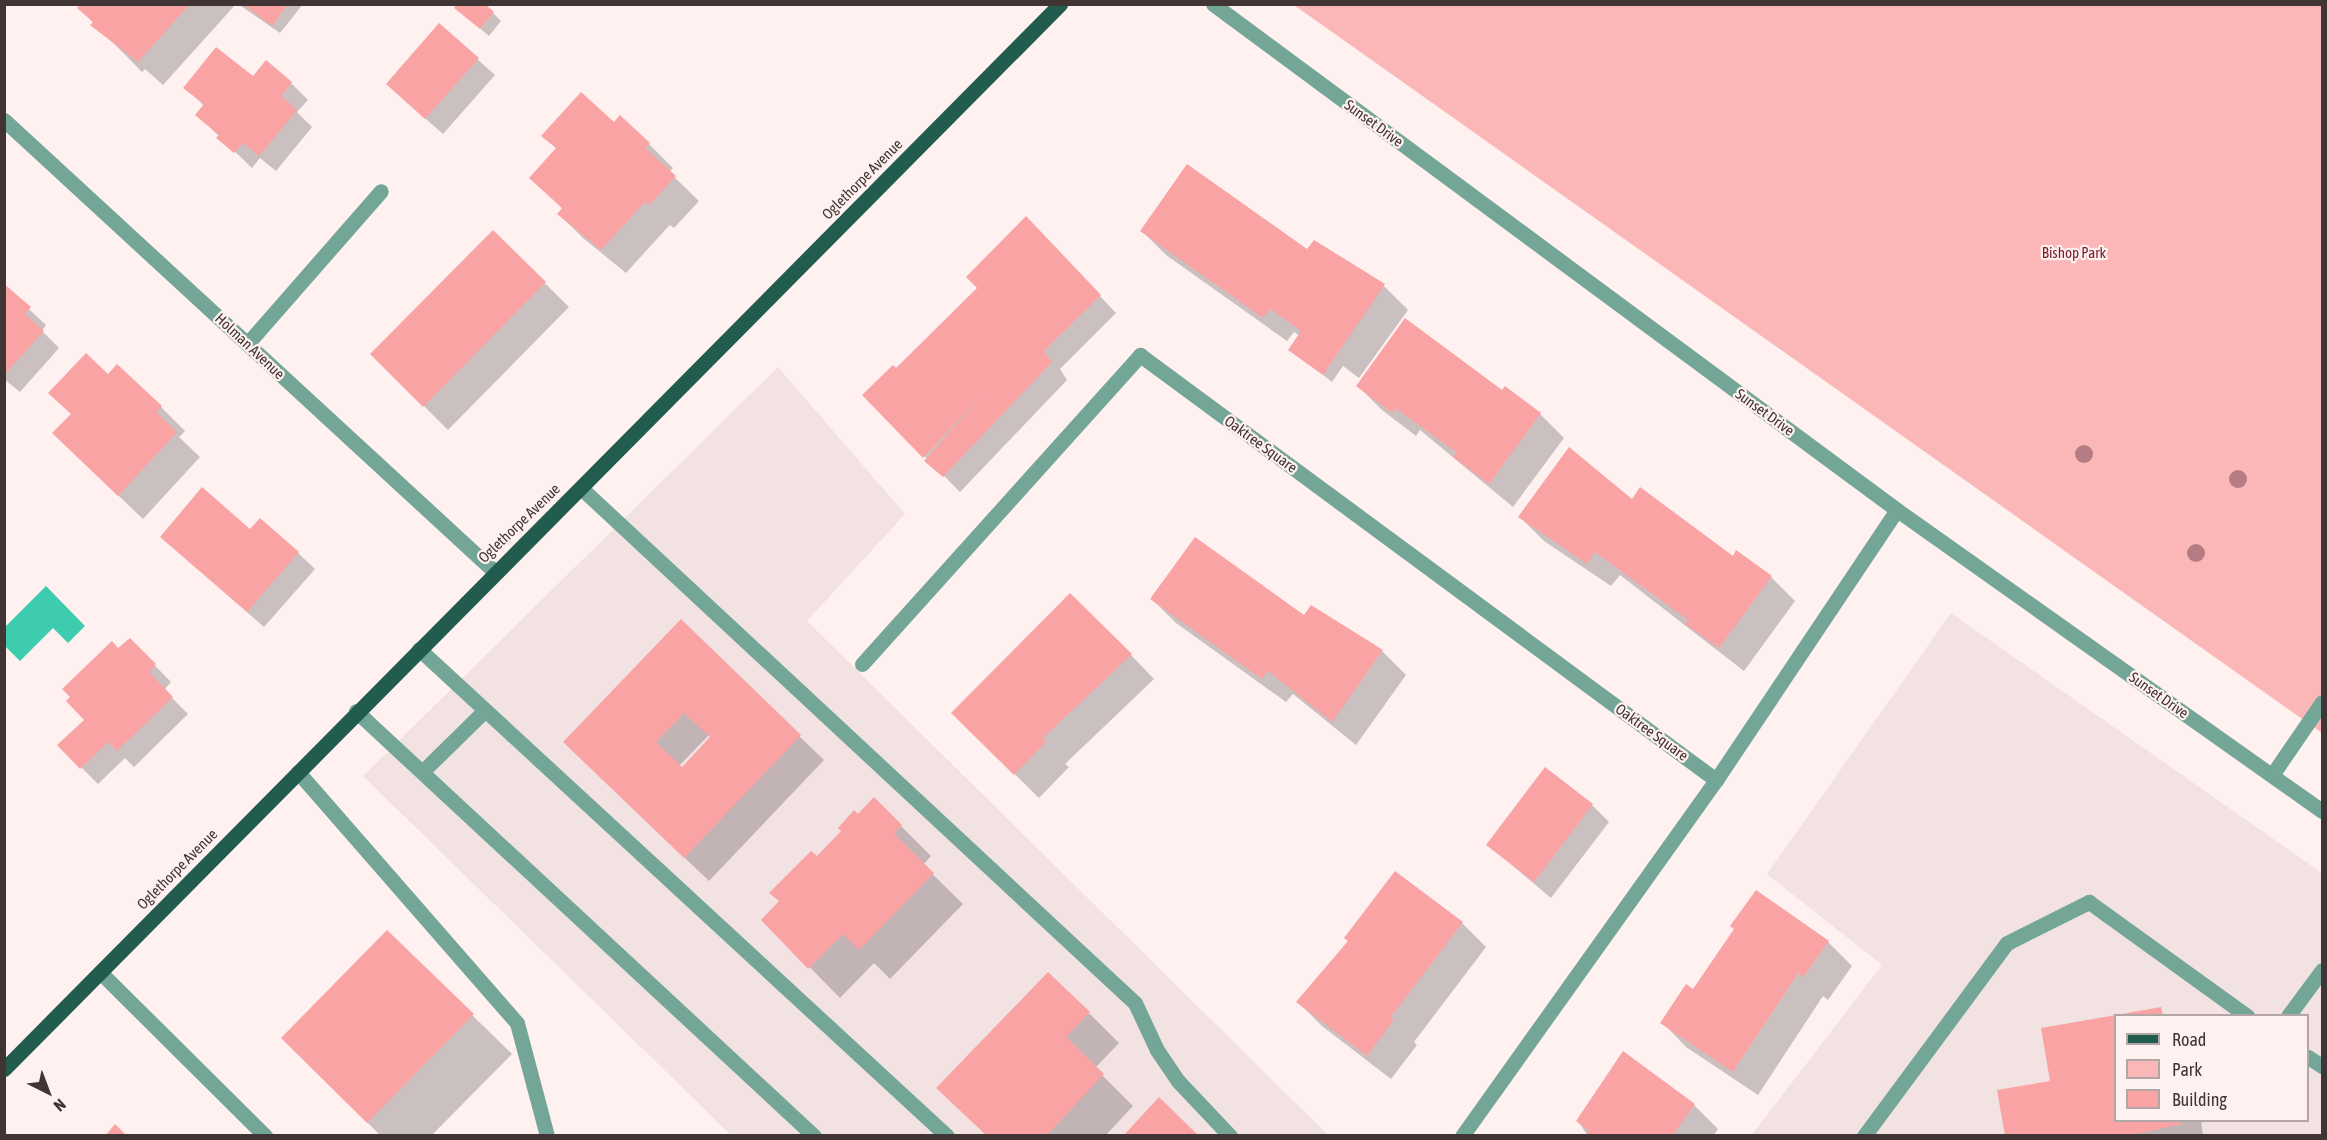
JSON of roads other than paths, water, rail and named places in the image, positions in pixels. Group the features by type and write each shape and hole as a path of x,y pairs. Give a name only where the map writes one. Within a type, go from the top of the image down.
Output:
{"main road":[{"name":"Oglethorpe Avenue","path":"4,1069 356,711 581,488 1060,4"}],"street":[{"name":"Sunset Drive","path":"1213,4 1896,510 2322,811"},
{"name":"Holman Avenue","path":"4,120 495,572"},
{"path":"247,344 381,191"},
{"name":"Oaktree Square","path":"862,664 1140,355 1716,780"},
{"path":"581,488 1136,1003 1157,1050 1178,1081 1230,1136"},
{"path":"1462,1136 1716,780 1896,510"},
{"path":"419,649 947,1136"},
{"path":"2272,775 2322,702"},
{"path":"422,772 485,710"},
{"path":"356,711 814,1136"},
{"path":"298,772 518,1023 547,1136"},
{"path":"1864,1136 2007,943 2088,902 2244,1014"},
{"path":"2289,1014 2322,970"},
{"path":"100,972 265,1136"},
{"path":"2309,1058 2322,1066"}],"park label":[{"name":"Bishop Park","path":"2074,253"}]}
